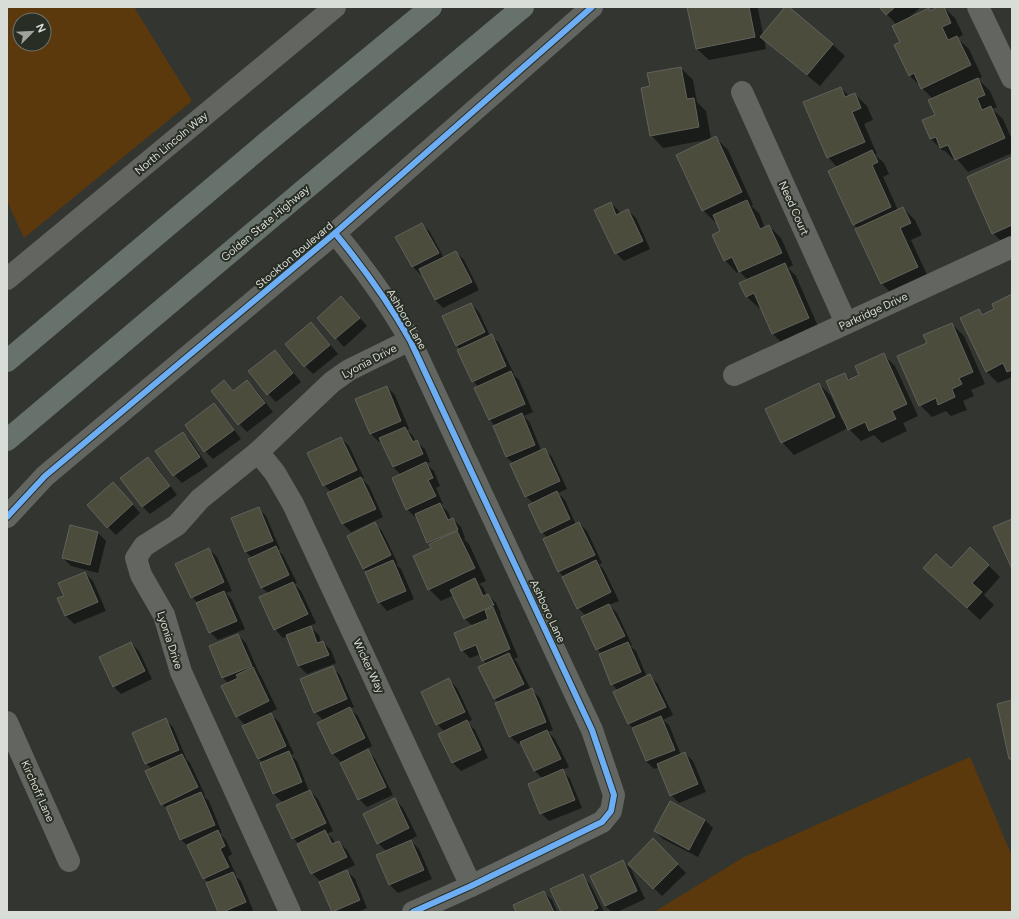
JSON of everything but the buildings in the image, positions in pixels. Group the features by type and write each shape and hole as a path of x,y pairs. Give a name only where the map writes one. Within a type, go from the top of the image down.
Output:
{"highway":[{"path":"7,361 273,137 431,7"},
{"name":"Golden State Highway","path":"7,440 523,7"}],"street":[{"name":"North Lincoln Way","path":"7,279 335,7"},
{"name":"Stockton Boulevard","path":"7,517 45,476 335,233 592,7"},
{"path":"978,7 1012,78"},
{"name":"Need Court","path":"742,92 846,323"},
{"name":"Ashboro Lane","path":"335,233 379,288 410,340 592,730 614,796 611,811 602,822 471,886 413,912"},
{"name":"Parkridge Drive","path":"734,375 1012,247"},
{"name":"Lyonia Drive","path":"290,912 181,672 164,615 141,575 136,558 144,546 177,525 200,499 258,452 332,382 350,370 410,340"},
{"name":"Wicker Way","path":"258,452 275,473 293,504 471,886"},
{"name":"Kirchoff Lane","path":"7,722 69,861"}],"shaded area":[{"path":"7,7 134,7 192,101 24,238 7,201"},
{"path":"970,757 1012,856 1012,912 654,912 744,857"}],"cycle path":[{"path":"7,517 45,476 335,233 592,7"},
{"path":"335,233 375,285 410,340 592,730 614,795 611,811 602,822 471,886 413,912"}]}
